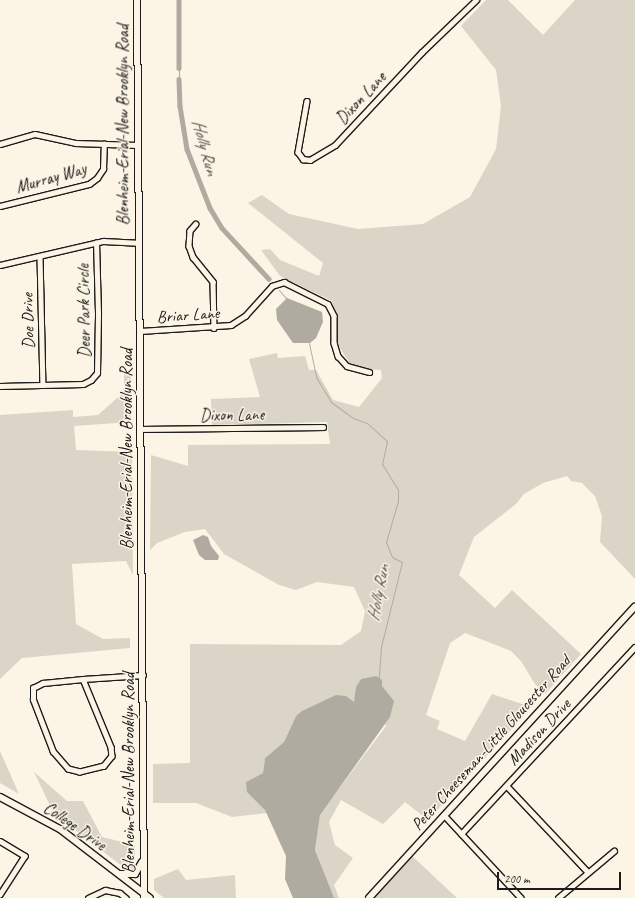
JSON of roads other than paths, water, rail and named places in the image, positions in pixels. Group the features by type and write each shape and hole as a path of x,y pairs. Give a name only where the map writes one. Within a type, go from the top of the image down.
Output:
{"main road":[{"name":"Blenheim-Erial-New Brooklyn Road","path":"137,0 137,145 143,675 143,895"},
{"name":"College Drive","path":"0,797 60,829 119,874 143,895 150,898"},
{"path":"119,874 135,874 141,865 144,853"}],"street":[{"name":"Dixon Lane","path":"307,101 298,147 300,156 310,160 335,145 422,52 476,0"},
{"path":"0,144 35,134 76,143 137,145"},
{"name":"Murray Way","path":"0,206 89,184 97,178 103,169 104,144"},
{"path":"196,224 190,232 189,246 193,257 213,282 214,328"},
{"name":"Deer Park Circle","path":"0,265 96,243 118,240 138,243"},
{"name":"Deer Park Circle","path":"0,386 83,384 91,380 99,368 96,243"},
{"name":"Doe Drive","path":"40,256 43,385"},
{"name":"Briar Lane","path":"140,332 214,328 231,325 239,321 270,288 284,282 323,300 334,316 334,343 338,356 346,366 369,372"},
{"name":"Dixon Lane","path":"141,429 323,427"},
{"name":"Peter Cheeseman-Little Gloucester Road","path":"368,898 635,607"},
{"name":"Madison Drive","path":"461,834 508,786 635,647"},
{"path":"83,679 111,747 112,756 104,766 80,772 68,769 53,752 32,694 33,688 43,683 83,679 143,675"},
{"path":"508,786 588,872"},
{"path":"444,815 521,898"},
{"path":"0,841 26,856 0,895"},
{"path":"558,898 614,851"},
{"path":"88,898 105,890 120,893 126,898"}],"waterway":[{"name":"Holly Run","path":"179,0 179,68"},
{"name":"Holly Run","path":"179,68 179,79"},
{"name":"Holly Run","path":"179,79 180,106 187,149 210,208 222,228 269,279"},
{"name":"Holly Run","path":"279,290 286,298"},
{"name":"Holly Run","path":"309,343 316,377 331,402 353,418 367,423 387,441 382,464 398,490 398,501 386,542 392,557 402,562 381,647 379,679"}]}
